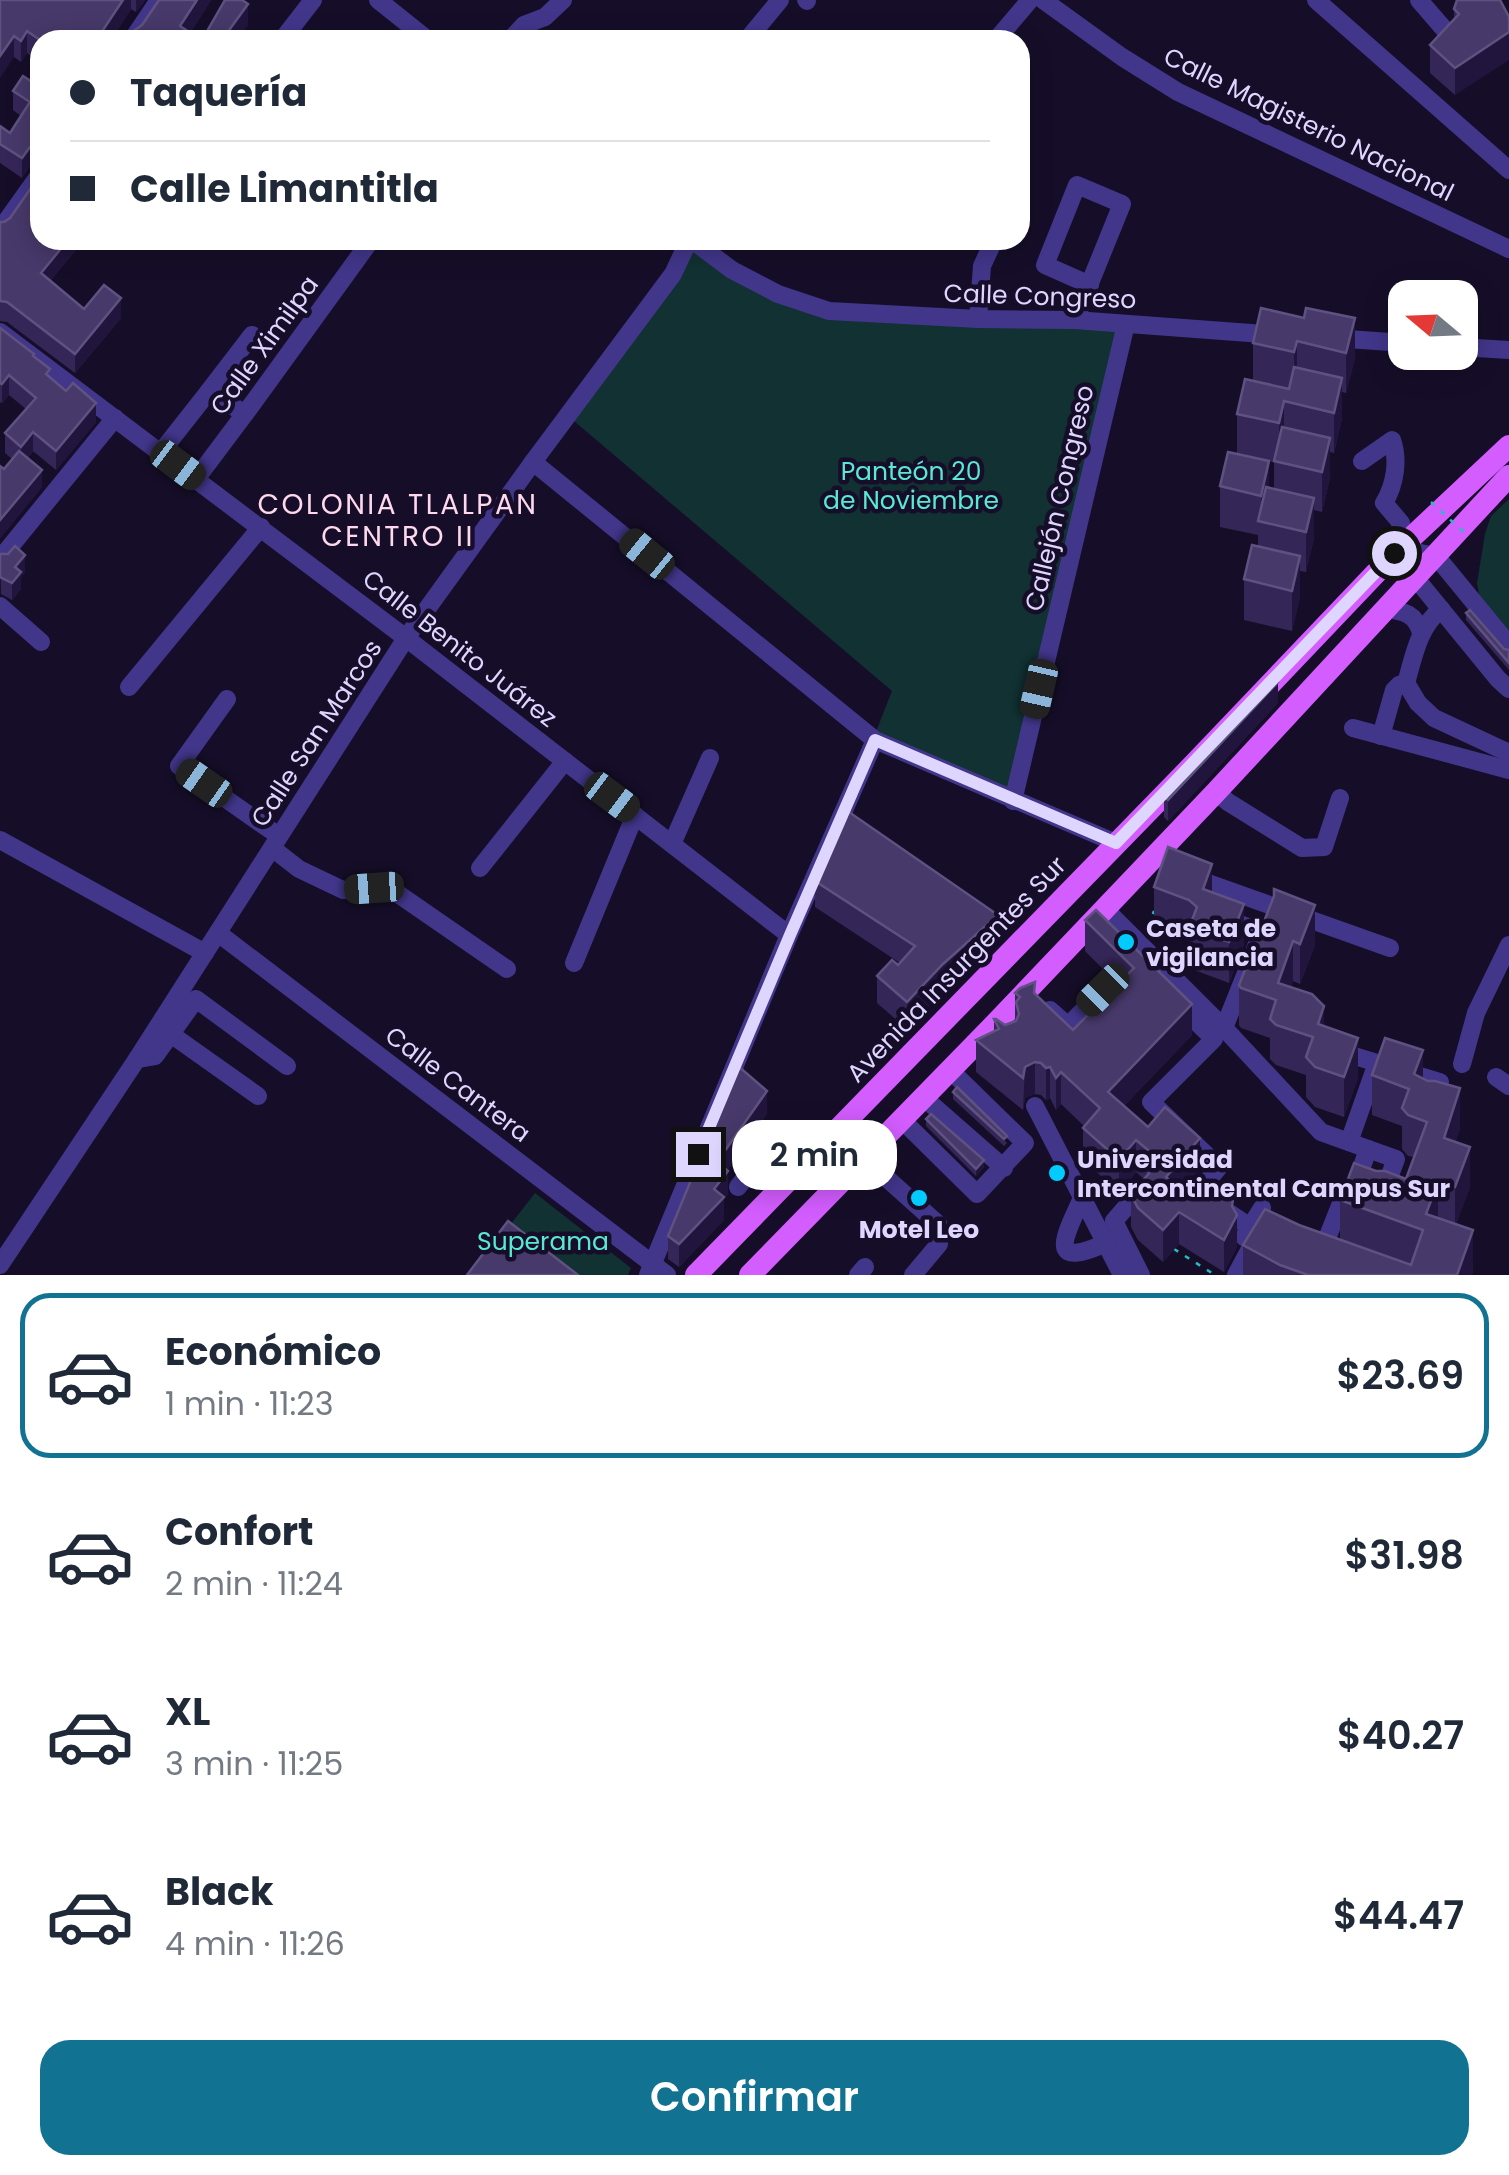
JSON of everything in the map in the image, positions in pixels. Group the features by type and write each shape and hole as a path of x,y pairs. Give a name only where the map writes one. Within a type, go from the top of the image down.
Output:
{"main road":[{"name":"Avenida Insurgentes Sur","path":"696,1275 1394,553 1509,446"},
{"path":"750,1275 950,1070 1000,1030 1028,989 1509,476"}],"street":[{"path":"139,30 159,0"},
{"path":"290,30 312,0"},
{"path":"519,30 545,18 563,0"},
{"path":"760,30 780,0"},
{"path":"1004,30 1030,0"},
{"name":"Calle Magisterio Nacional","path":"1043,0 1178,92 1509,250"},
{"path":"1316,0 1509,170"},
{"path":"1419,0 1444,29"},
{"path":"385,2 417,30"},
{"path":"1075,320 1090,285 1122,204 1077,185 1045,265 1090,285"},
{"path":"0,230 30,188"},
{"name":"Calle Ximilpa","path":"196,478 364,250"},
{"name":"Calle San Marcos","path":"2,1257 136,1060 406,638 673,274 685,250"},
{"name":"Calle Congreso","path":"704,250 778,294 828,311 1075,320 1285,335"},
{"path":"978,319 982,266 989,250"},
{"name":"Callejón Congreso","path":"1013,800 1126,324"},
{"name":"Calle Benito Juárez","path":"0,332 261,526 790,935"},
{"path":"160,452 252,335"},
{"path":"1305,336 1388,342"},
{"path":"1478,348 1509,350"},
{"path":"210,391 246,414"},
{"path":"0,559 115,418"},
{"path":"1362,461 1392,440 1396,450 1392,489 1384,502 1401,523 1394,553"},
{"path":"533,462 875,740 1116,843"},
{"path":"130,687 261,526"},
{"path":"1394,553 1410,551 1436,556 1509,645"},
{"path":"1394,553 1509,689"},
{"path":"0,606 42,642"},
{"path":"1386,609 1412,615 1421,630"},
{"path":"1440,609 1421,630 1406,683 1418,704 1434,718 1509,753"},
{"path":"1381,736 1394,690 1406,683"},
{"path":"226,699 179,766 276,842 299,869 343,890 391,889 508,969"},
{"path":"1353,728 1509,770"},
{"path":"656,1271 790,935 875,740"},
{"path":"672,844 710,758"},
{"path":"480,868 565,761"},
{"path":"1216,792 1302,848 1324,846 1340,798"},
{"path":"574,963 635,814"},
{"path":"0,840 205,953"},
{"path":"1148,862 1390,948"},
{"path":"1092,869 1104,908 1214,1039 1151,1102 1219,1167 1198,1192 1261,1233"},
{"path":"1104,908 1321,1132 1396,1159 1380,1200 1347,1188 1321,1258"},
{"path":"1224,1028 1262,932 1228,920"},
{"name":"Calle Cantera","path":"218,933 656,1271"},
{"path":"1462,1064 1476,1013 1509,945"},
{"path":"1028,989 1068,1026 1103,990"},
{"path":"136,1060 155,1056 196,998 287,1066"},
{"path":"1329,1034 1351,1055 1440,1082 1431,1109"},
{"path":"172,1035 258,1096"},
{"path":"1348,1142 1376,1063"},
{"path":"901,1119 978,1194 1006,1166 1025,1143 950,1070"},
{"path":"927,1094 1006,1166"},
{"path":"1035,1106 1122,1275"},
{"path":"738,1186 775,1138 807,1161"},
{"path":"1354,1190 1368,1149"},
{"path":"863,1157 939,1225 939,1244 913,1275"},
{"path":"1140,1191 1114,1222 1141,1275"},
{"path":"1082,1198 1065,1235 1065,1248 1082,1253 1106,1242"},
{"path":"1236,1275 1261,1233 1262,1208"},
{"path":"1225,1275 1261,1233"}],"path":[{"path":"1431,502 1468,536"},
{"path":"1168,1245 1215,1275"}],"green space":[{"name":"Panteón 20 de Noviembre","path":"687,250 710,250 830,312 1122,325 1011,794 875,734 892,691 574,421"},
{"path":"1509,499 1509,635 1480,600 1477,583 1491,516"},
{"name":"Superama","path":"535,1193 631,1268 628,1275 471,1275"}],"building":[{"path":"0,0 123,0 103,30 30,30 21,41 14,36 0,56"},
{"path":"159,0 197,0 180,26 186,30 135,30"},
{"path":"225,0 248,4 229,30 208,30"},
{"path":"1457,0 1500,0 1509,17 1509,32 1455,68 1430,45 1459,14 1454,9"},
{"path":"23,76 30,81 30,102 13,91"},
{"path":"30,102 30,147 22,158 0,144 0,126 10,133"},
{"path":"30,189 30,250 60,250 41,273 84,309 104,285 121,298 75,354 7,302 0,301 0,222 10,218"},
{"path":"1261,308 1304,318 1306,308 1355,318 1346,353 1297,341 1294,352 1253,343"},
{"path":"0,328 50,369 46,374 66,391 73,383 96,403 56,451 33,432 21,447 5,433 36,398 9,375 0,383"},
{"path":"1294,367 1342,378 1334,413 1284,401 1279,423 1237,414 1245,379 1289,389"},
{"path":"1282,427 1330,438 1322,472 1274,461"},
{"path":"19,451 42,470 0,520 0,466 4,469"},
{"path":"1228,452 1269,461 1261,496 1220,486"},
{"path":"1266,487 1314,498 1306,532 1258,521"},
{"path":"1252,545 1300,556 1292,591 1244,579"},
{"path":"15,546 25,555 15,567 21,572 12,583 0,577 0,554 8,554"},
{"path":"1470,610 1509,650 1509,663 1466,613"},
{"path":"1276,679 1278,682 1168,800 1164,796"},
{"path":"846,810 998,915 907,1002 877,976 892,960 898,965 915,946 815,881"},
{"path":"1168,847 1212,864 1203,889 1244,904 1229,942 1189,928 1197,907 1154,887"},
{"path":"1274,889 1315,905 1300,944 1293,941 1278,983 1312,994 1324,1006 1318,1024 1358,1038 1344,1077 1315,1067 1306,1057 1313,1037 1276,1025 1270,1019 1276,1000 1239,985"},
{"path":"1096,910 1192,1004 1108,1092 1148,1127 1165,1107 1200,1138 1166,1177 1191,1199 1203,1179 1233,1199 1237,1215 1224,1240 1179,1212 1163,1230 1138,1208 1131,1195 1160,1160 1136,1140 1119,1160 1083,1128 1100,1108 1061,1072 1056,1078 1050,1067 1035,1062 1025,1067 1023,1078 976,1040 999,1029 994,1019 1005,1025 1016,1021 1016,1002 1020,997 1015,993 1035,982 1034,993 1073,1030 1134,968 1085,920"},
{"path":"1385,1038 1423,1050 1414,1074 1460,1088 1444,1138 1470,1147 1455,1187 1438,1182 1426,1214 1473,1230 1457,1275 1308,1275 1243,1245 1265,1209 1411,1265 1423,1230 1340,1200 1354,1163 1406,1179 1427,1122 1408,1115 1402,1108 1409,1089 1372,1075"},
{"path":"738,1066 767,1091 717,1162 728,1171 714,1189 724,1197 679,1244 668,1236"},
{"path":"957,1087 1007,1136 1004,1139 953,1092"},
{"path":"931,1114 984,1160 976,1169 926,1119"},
{"path":"508,1221 578,1275 467,1275"}],"place":[{"name":"Caseta de vigilancia","path":"1126,942"},
{"name":"Universidad Intercontinental Campus Sur","path":"1057,1173"},
{"name":"Motel Leo","path":"919,1198"}],"district":[{"name":"COLONIA TLALPAN CENTRO II","path":"398,520"}],"route":[{"path":"698,1154 875,740 1116,843 1394,553"}]}
